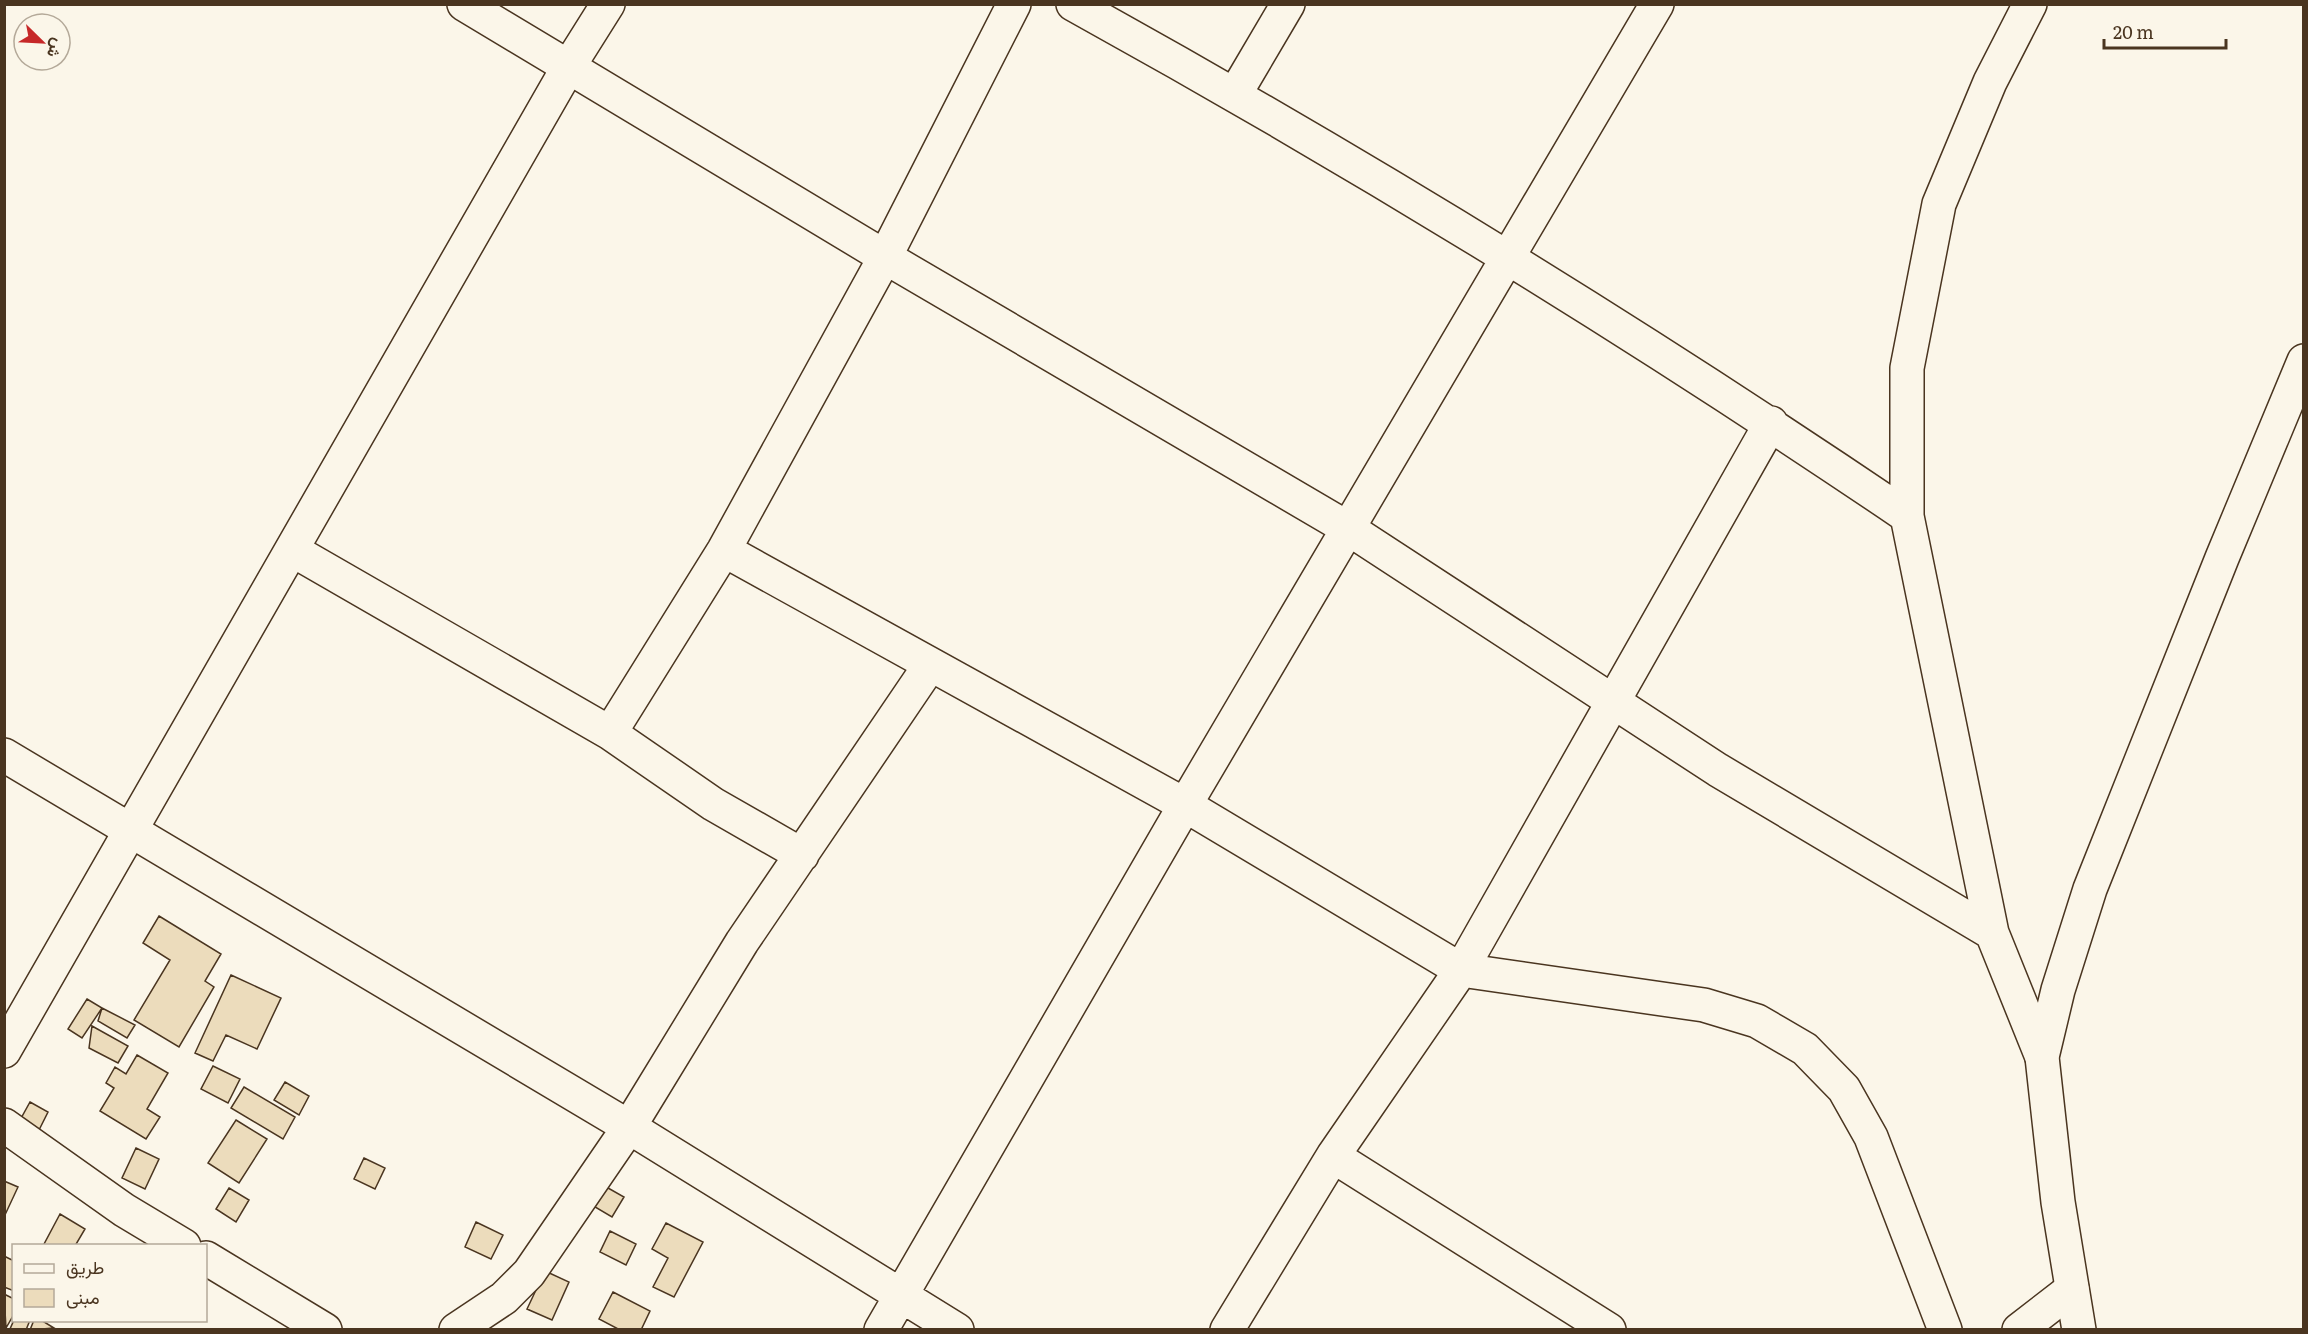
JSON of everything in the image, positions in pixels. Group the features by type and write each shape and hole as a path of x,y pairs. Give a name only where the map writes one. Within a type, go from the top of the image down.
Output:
{"main road":[{"path":"464,4 885,257 1349,529 1718,770 1992,933"},
{"path":"4,1051 294,551 569,66 608,4"},
{"path":"610,733 724,550 885,257 1014,4"},
{"path":"1073,4 1235,94 1510,257 1771,423 1907,516"},
{"path":"1235,94 1288,4"},
{"path":"881,1329 1185,805 1657,4"},
{"path":"2030,4 1990,82 1939,204 1907,368 1907,516 1992,933 2042,1057 2079,1329"},
{"path":"2042,1057 2058,990 2090,890 2222,558 2304,361"},
{"path":"1227,1329 1333,1156 1461,970 1615,702 1771,423"},
{"path":"724,550 1185,805 1461,970 1704,1005 1757,1021 1805,1049 1844,1089 1871,1137 1946,1329"},
{"path":"294,551 610,733 713,804 802,855"},
{"path":"456,1329 504,1298 529,1273 629,1127 742,942 930,665"},
{"path":"4,754 629,1127 957,1329"},
{"path":"4,1125 124,1210 182,1244"},
{"path":"1333,1156 1609,1329"},
{"path":"207,1259 325,1329"},
{"path":"2019,1329 2072,1289"}],"building":[{"path":"159,916 221,954 205,981 214,987 179,1047 134,1020 170,960 143,943"},
{"path":"231,975 281,998 257,1049 226,1035 213,1061 195,1053"},
{"path":"87,999 102,1008 82,1038 68,1029"},
{"path":"102,1008 135,1025 127,1038 98,1021"},
{"path":"92,1026 128,1046 118,1063 89,1048"},
{"path":"137,1055 168,1073 147,1109 160,1117 146,1139 100,1111 114,1088 106,1083 115,1067 126,1074"},
{"path":"213,1066 240,1079 228,1103 201,1089"},
{"path":"285,1082 309,1096 299,1115 274,1100"},
{"path":"244,1087 295,1117 283,1139 231,1108"},
{"path":"30,1102 48,1112 38,1132 19,1122"},
{"path":"236,1120 267,1139 239,1183 208,1163"},
{"path":"136,1148 159,1159 145,1189 122,1178"},
{"path":"364,1158 385,1168 375,1189 354,1179"},
{"path":"4,1181 18,1187 4,1217"},
{"path":"601,1184 624,1197 612,1217 590,1204"},
{"path":"229,1188 249,1200 236,1222 216,1209"},
{"path":"60,1214 85,1229 76,1244 44,1244"},
{"path":"476,1222 503,1235 491,1259 465,1247"},
{"path":"666,1223 703,1242 674,1297 653,1287 668,1258 652,1249"},
{"path":"610,1231 636,1244 626,1265 600,1252"},
{"path":"4,1256 12,1260 12,1290 4,1287"},
{"path":"545,1271 569,1282 552,1320 527,1309"},
{"path":"613,1292 650,1311 641,1330 620,1330 599,1319"},
{"path":"4,1294 12,1298 12,1318 6,1328"},
{"path":"13,1322 29,1322 26,1330 10,1329"},
{"path":"33,1322 44,1322 54,1328 30,1330"}]}
